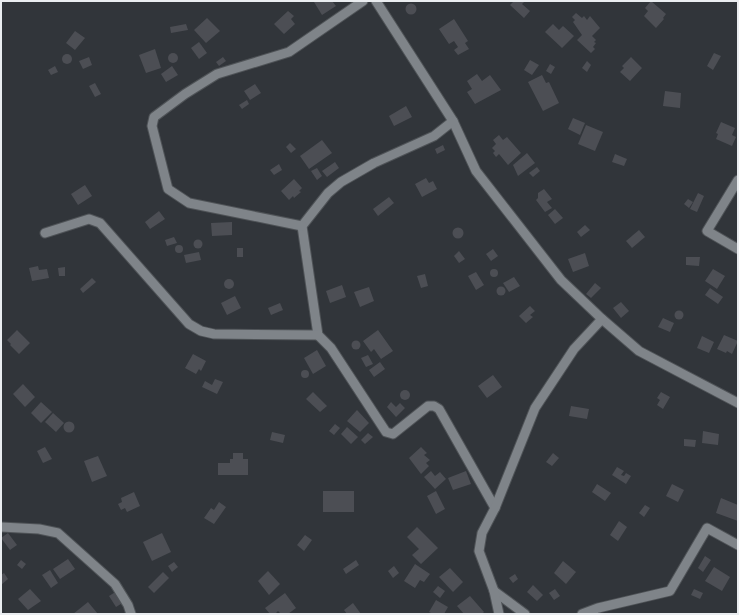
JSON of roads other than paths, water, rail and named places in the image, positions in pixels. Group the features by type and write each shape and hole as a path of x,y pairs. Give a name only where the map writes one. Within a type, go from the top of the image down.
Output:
{"street":[{"path":"302,226 189,203 168,189 152,126 154,118 185,94 217,74 289,52 363,1"},
{"path":"376,1 453,120 476,171 561,280 602,319 639,351 738,403"},
{"path":"453,120 434,136 374,163 342,182 328,193 302,226 318,335 336,354 386,432 393,434 428,406 434,406 439,409 495,508"},
{"path":"738,180 707,231 738,249"},
{"path":"46,234 89,219 100,223 189,324 201,331 214,334 318,335"},
{"path":"499,614 494,591 479,550 482,533 495,508 534,408 574,349 602,319"},
{"path":"1,527 39,529 58,533 115,584 128,605 131,614"},
{"path":"582,614 598,608 670,591 707,528 738,545"},
{"path":"494,591 525,614"}]}
